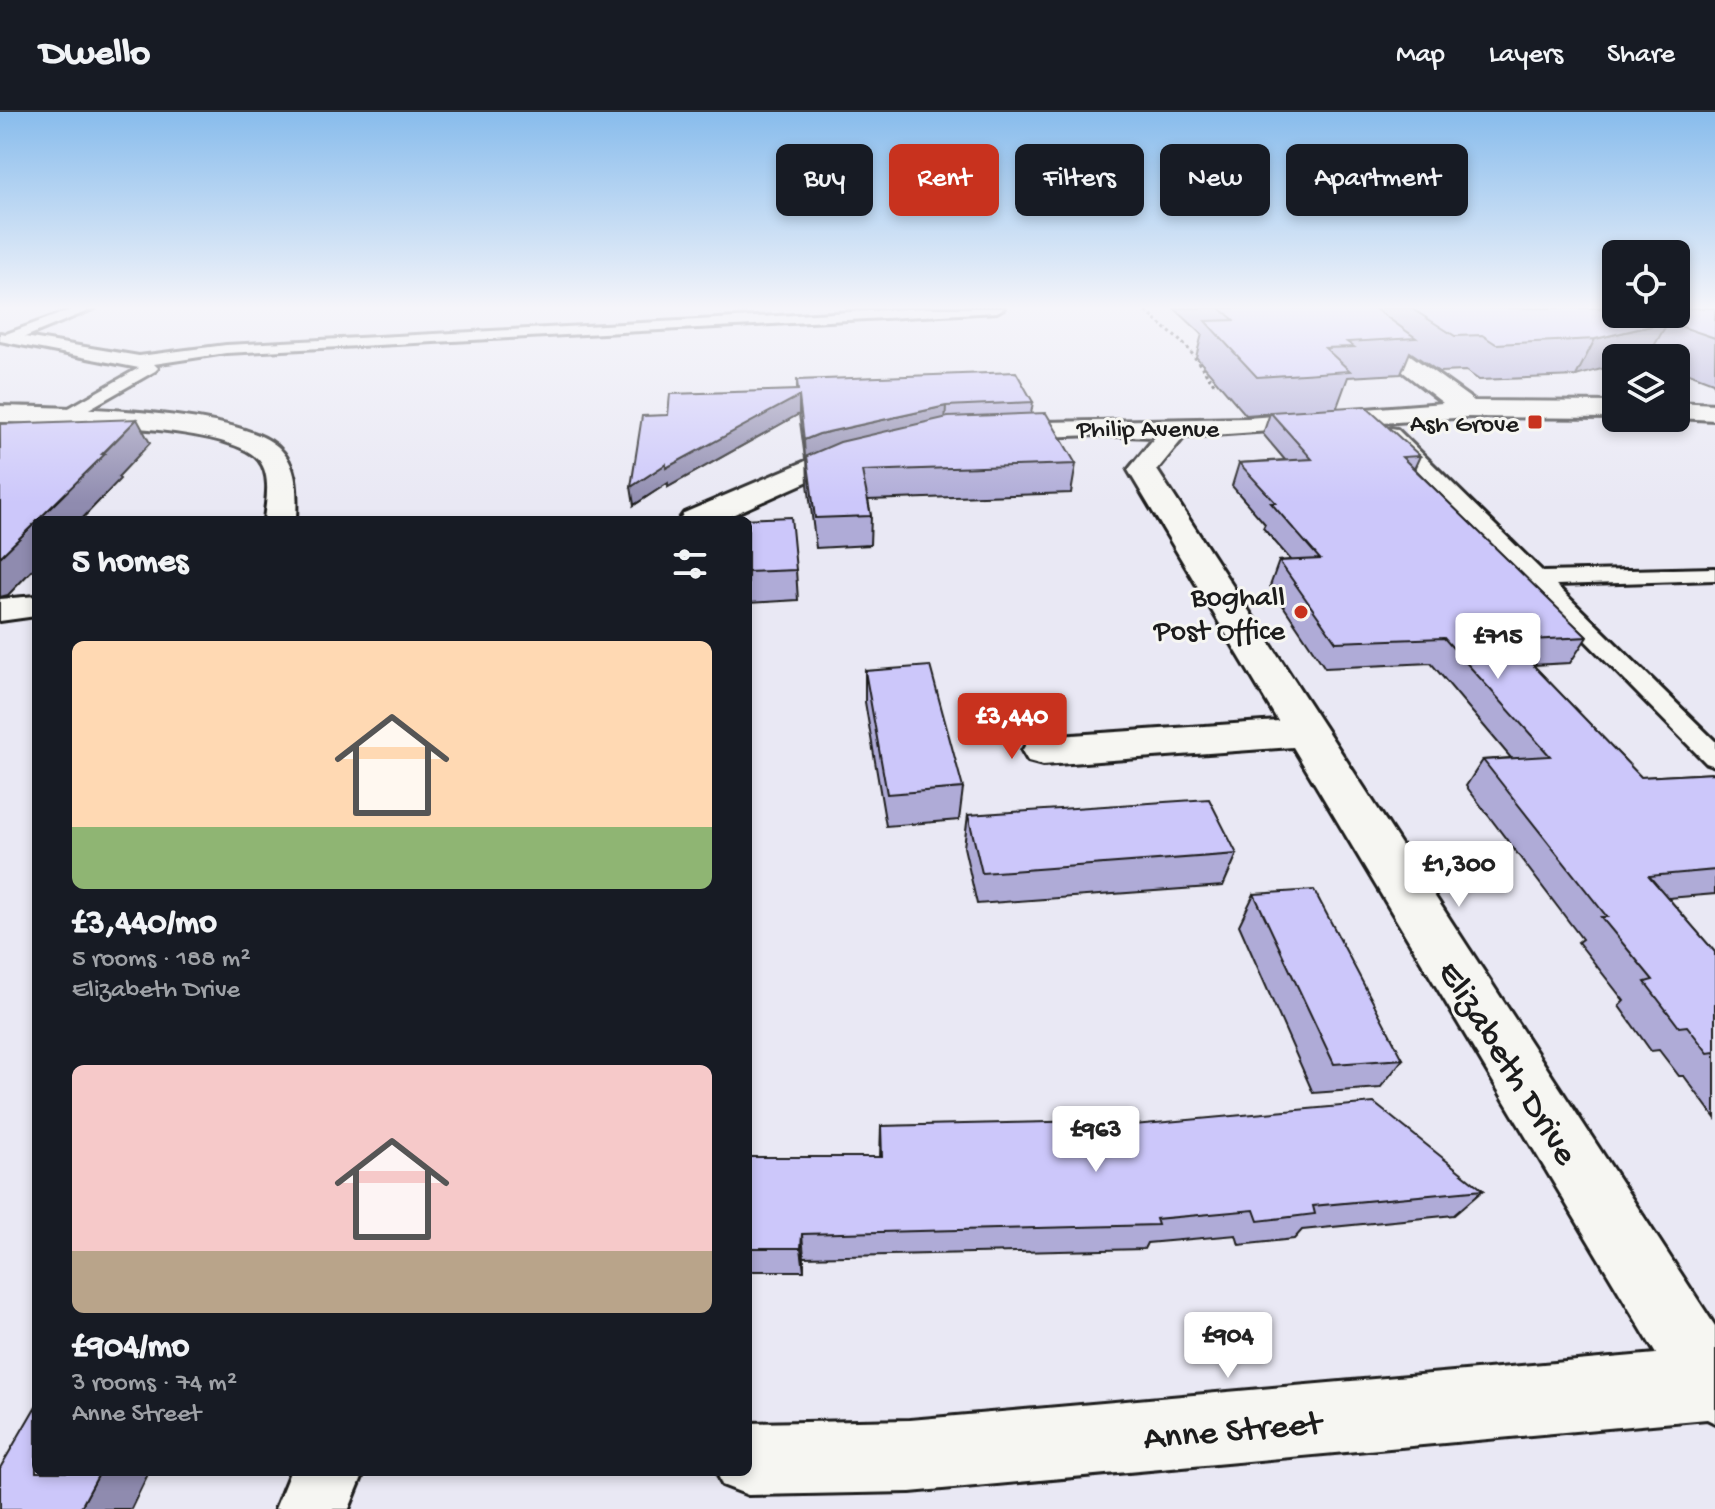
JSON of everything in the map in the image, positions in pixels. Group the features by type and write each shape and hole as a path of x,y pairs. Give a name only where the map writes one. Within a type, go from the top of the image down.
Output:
{"street":[{"path":"1420,373 1468,409"},
{"name":"Philip Avenue","path":"975,432 1247,426 1468,409 1602,410"},
{"path":"1690,411 1715,412"},
{"path":"0,414 166,423 226,434 266,450 283,477 280,516"},
{"name":"Elizabeth Drive","path":"1176,429 1142,470 1714,1385"},
{"path":"704,516 830,461 888,447"},
{"path":"0,610 32,606"},
{"path":"1043,751 1306,733"},
{"name":"Anne Street","path":"752,1459 910,1456 1714,1385"},
{"path":"312,1509 325,1476"}],"lane":[{"path":"66,417 141,373"},
{"path":"1373,415 1715,757"},
{"path":"1537,579 1715,574"}],"path":[{"path":"1207,373 1247,426"}],"building":[{"path":"1017,373 1033,402 946,406 804,440 799,396 666,468 666,464 631,487 642,416 668,415 670,394 798,390 797,380"},
{"path":"1253,373 1316,373 1257,377"},
{"path":"1365,406 1420,456 1402,457 1587,637 1510,641 1641,777 1715,773 1715,870 1649,876 1715,952 1715,1054 1708,1053 1687,1026 1679,1027 1645,982 1653,980 1601,917 1607,917 1483,760 1550,756 1444,638 1336,642 1279,561 1320,559 1271,503 1276,503 1239,463 1312,459 1270,412"},
{"path":"1046,413 1076,464 862,471 871,516 815,518 807,456 840,442 948,417"},
{"path":"137,419 42,516 32,516 32,526 0,557 0,424"},
{"path":"791,517 796,570 752,572 752,519"},
{"path":"930,666 963,788 887,794 865,671"},
{"path":"1209,799 1237,854 982,873 968,815"},
{"path":"1314,890 1403,1059 1334,1064 1254,894"},
{"path":"1374,1103 1483,1190 1313,1206 1315,1214 1258,1221 1254,1210 1156,1219 1158,1225 802,1234 801,1248 752,1248 752,1157 882,1157 881,1126 1132,1120 1134,1125"},
{"path":"32,1413 32,1476 98,1476 80,1509 0,1509 0,1468"}],"place":[{"name":"Ash Grove","path":"1535,422"},
{"name":"Boghall Post Office","path":"1301,612"}]}
